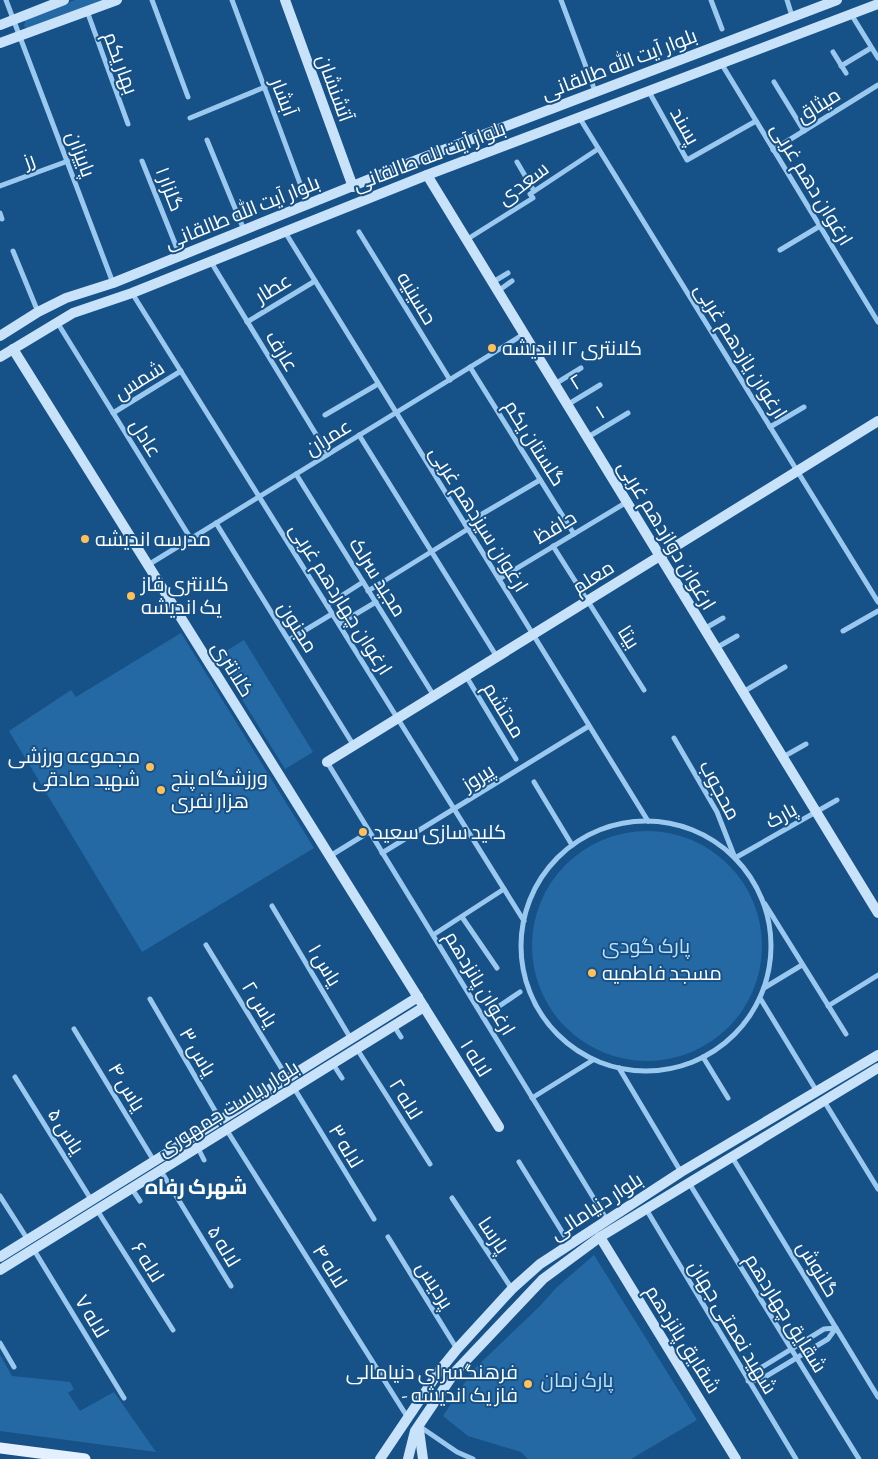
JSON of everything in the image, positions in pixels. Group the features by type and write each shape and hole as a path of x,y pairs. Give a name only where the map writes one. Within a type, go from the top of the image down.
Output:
{"main road":[{"path":"0,1448 84,1459"}],"street":[{"name":"پاییزان","path":"6,0 68,161 112,283"},
{"path":"0,24 64,0"},
{"path":"0,43 117,0"},
{"path":"152,0 188,97"},
{"name":"آبشار","path":"232,0 308,205"},
{"name":"آتشنشان","path":"285,0 352,188"},
{"path":"561,0 595,91"},
{"path":"711,0 722,29"},
{"path":"787,0 792,16"},
{"name":"بلوار آیت الله طالقانی","path":"0,336 38,312 66,298 112,283 352,188 417,160 837,0"},
{"name":"بلوار آیت لله طالقانی","path":"0,357 73,313 132,293 427,175 878,4"},
{"name":"بهار یکم","path":"86,11 128,124"},
{"path":"850,14 878,58"},
{"path":"740,36 746,54"},
{"path":"841,66 871,48"},
{"path":"833,52 846,73"},
{"name":"ارغوان دهم غربی","path":"720,63 878,322"},
{"path":"774,82 804,131"},
{"name":"میثاق","path":"773,150 878,85"},
{"path":"190,118 264,87"},
{"name":"پسند","path":"648,90 687,160 756,121"},
{"name":"ارغوان یازدهم غربی","path":"578,117 878,602"},
{"path":"207,140 244,231"},
{"name":"سعدی","path":"466,240 533,198 530,194 598,149"},
{"name":"رز","path":"0,186 68,161"},
{"name":"گلزار ۱","path":"142,161 180,256"},
{"path":"516,162 534,191"},
{"name":"ارغوان دوازدهم غربی","path":"427,175 878,913"},
{"path":"325,198 332,213"},
{"path":"0,213 2,219"},
{"path":"780,250 820,226"},
{"name":"ارغوان سیزدهم غربی","path":"285,232 648,821"},
{"name":"حسینیه","path":"359,232 450,380"},
{"path":"13,251 38,312"},
{"name":"عارف","path":"211,262 328,454"},
{"path":"495,287 508,273"},
{"name":"عطار","path":"246,322 315,280"},
{"path":"495,287 512,281"},
{"name":"ارغوان چهاردهم غربی","path":"132,293 524,921"},
{"name":"عادل","path":"57,322 191,538"},
{"name":"عمران","path":"148,565 524,334"},
{"name":"کلانتری","path":"13,349 424,1007"},
{"name":"گلستان یکم","path":"470,367 574,534"},
{"path":"554,384 581,368"},
{"name":"شمس","path":"113,413 181,371"},
{"path":"325,415 378,384"},
{"name":"۲","path":"567,405 600,385"},
{"path":"770,427 804,407"},
{"name":"۱","path":"587,438 628,412"},
{"name":"معلم","path":"327,762 878,421"},
{"path":"359,435 497,657"},
{"name":"مجید سرلک","path":"296,474 434,696"},
{"path":"368,590 540,480"},
{"name":"حافظ","path":"499,579 627,502"},
{"name":"مجنون","path":"216,523 354,746"},
{"name":"بیتا","path":"553,546 644,690"},
{"path":"326,604 363,582"},
{"path":"339,624 376,602"},
{"path":"843,631 878,610"},
{"path":"289,640 332,614"},
{"path":"704,629 723,618"},
{"path":"716,648 736,636"},
{"path":"743,692 785,667"},
{"name":"محتشم","path":"466,676 516,759"},
{"name":"پیروز","path":"382,853 590,726"},
{"name":"محجوب","path":"674,738 717,812 735,858"},
{"path":"783,757 806,744"},
{"name":"ارغوان پانزدهم","path":"327,762 607,1220"},
{"path":"534,782 572,845"},
{"name":"پارک","path":"735,858 837,800"},
{"path":"761,897 768,920 771,943 770,966 764,988 750,1016 736,1032 721,1046 703,1057 687,1064 662,1070 619,1068 593,1060 560,1036 537,1006 523,966 521,943 530,899 541,878 555,860 572,845 608,827 648,821 672,823 695,831 716,842 735,858 750,876 761,897 846,1034"},
{"path":"330,856 369,832"},
{"path":"433,936 504,889"},
{"name":"یاس ۱","path":"272,906 351,1039"},
{"path":"462,917 497,968"},
{"name":"یاس ۲","path":"206,944 288,1078"},
{"path":"764,988 802,964"},
{"path":"828,1006 878,975"},
{"path":"483,1017 520,992"},
{"name":"بلوار ریاست جمهوری","path":"0,1257 418,997"},
{"path":"760,998 816,1090"},
{"name":"یاس ۳","path":"150,999 227,1130"},
{"name":"بلوار ریاست جمهوری","path":"0,1270 424,1007"},
{"name":"لاله ۱","path":"424,1007 499,1127"},
{"path":"394,1026 401,1037"},
{"name":"یاس ۴","path":"74,1029 154,1161"},
{"name":"لاله ۲","path":"357,1049 430,1164"},
{"name":"بلوار دنیامالی","path":"380,1459 388,1454 408,1418 457,1349 512,1289 569,1243 681,1172 816,1090 878,1055"},
{"path":"703,1057 728,1098"},
{"path":"532,1098 593,1060"},
{"path":"333,1064 342,1078"},
{"path":"619,1068 681,1172"},
{"name":"بلوار دنیامالی","path":"408,1459 418,1426 455,1372 543,1279 600,1237 878,1068"},
{"name":"یاس ۵","path":"15,1077 92,1200"},
{"name":"لاله ۳","path":"294,1088 374,1219"},
{"path":"823,1100 878,1189"},
{"path":"230,1114 229,1122 231,1125 237,1124"},
{"path":"207,1129 216,1131 216,1135 212,1139"},
{"name":"لاله ۴","path":"227,1130 408,1418"},
{"path":"198,1148 204,1160"},
{"name":"گلنوش","path":"732,1157 878,1397"},
{"path":"520,1162 569,1243"},
{"name":"لاله ۵","path":"160,1171 231,1286"},
{"name":"شقایق چهاردهم","path":"688,1183 859,1459"},
{"path":"132,1189 140,1201"},
{"path":"0,1196 28,1240"},
{"name":"پارسا","path":"452,1198 512,1289"},
{"name":"شهید نعمتی جهان","path":"646,1209 796,1459"},
{"name":"لاله ۶","path":"97,1210 173,1330"},
{"name":"شقایق پانزدهم","path":"600,1237 736,1459"},
{"name":"پردیس","path":"388,1238 457,1349"},
{"name":"لاله ۷","path":"34,1250 124,1398"},
{"path":"748,1381 754,1372 790,1350 824,1330 836,1328"},
{"path":"748,1381 760,1380 828,1339 836,1328"},
{"path":"0,1343 14,1367"},
{"path":"418,1426 423,1459"},
{"path":"418,1426 457,1452 473,1459"}],"green space":[{"path":"75,0 107,0 27,29 24,26 26,18"},
{"name":"ورزشگاه پنج هزار نفری","path":"181,633 314,848 142,952 9,731 71,690 76,697"},
{"path":"244,640 313,752 285,769 216,657"},
{"name":"پارک گودی","path":"647,831 669,833 691,840 711,850 736,873 743,882 757,913 762,946 760,968 753,990 743,1010 720,1035 711,1042 680,1056 647,1061 625,1059 603,1052 583,1042 558,1019 551,1010 537,979 532,946 534,924 541,902 551,882 574,857 583,850 614,836"},
{"name":"پارک زمان","path":"594,1255 697,1420 631,1459 528,1459 521,1452 468,1436 443,1416 473,1370 539,1307 557,1287"},
{"path":"0,1355 12,1376 70,1382 74,1389 68,1393 80,1411 114,1392 156,1452 0,1431"}],"place":[{"name":"کلانتری ۱۲ اندیشه","path":"492,348"},
{"name":"مدرسه اندیشه","path":"85,539"},
{"name":"کلانتری فاز یک اندیشه","path":"131,596"},
{"name":"مجموعه ورزشی شهید صادقی","path":"150,767"},
{"name":"ورزشگاه پنج هزار نفری","path":"161,790"},
{"name":"کلید سازی سعید","path":"363,832"},
{"name":"مسجد فاطمیه","path":"592,973"},
{"name":"فرهنگسرای دنیامالی - فاز یک اندیشه","path":"528,1384"}],"district":[{"name":"شهرک رفاه","path":"196,1187"}]}
